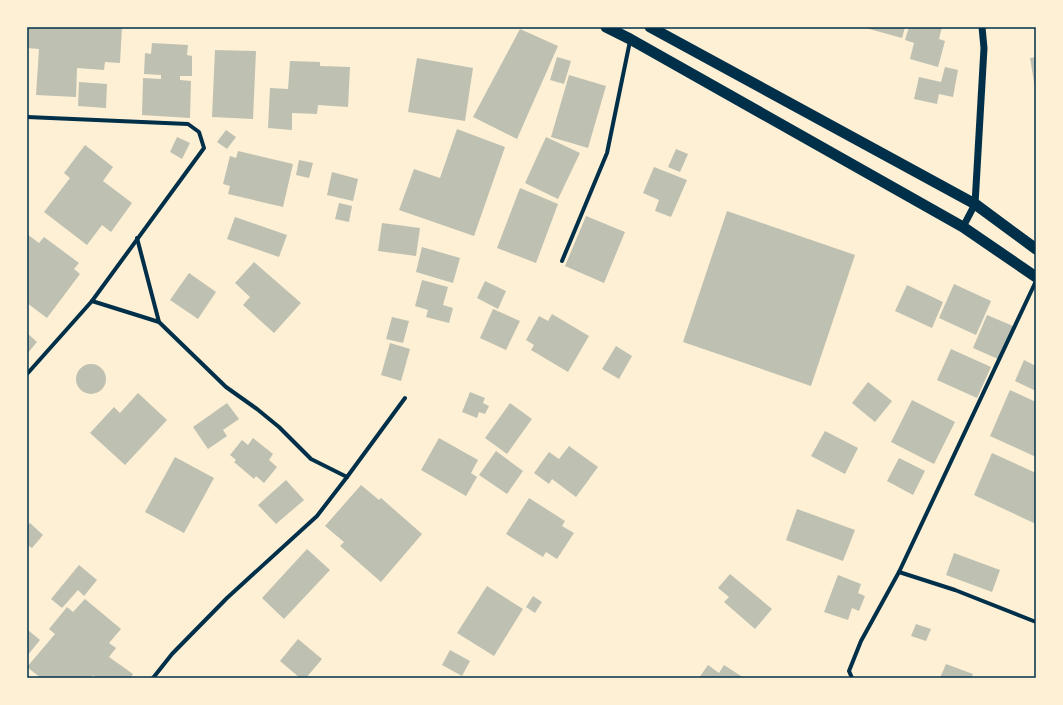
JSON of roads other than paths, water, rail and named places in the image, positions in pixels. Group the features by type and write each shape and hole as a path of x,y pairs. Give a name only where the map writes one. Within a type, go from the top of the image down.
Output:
{"highway":[{"path":"606,27 630,39 963,227 1036,277"},
{"path":"650,27 975,204 1036,249"}],"street":[{"path":"963,227 975,204 984,62 982,27"},
{"path":"562,261 607,153 630,39"},
{"path":"27,117 188,124 199,132 204,148 92,301 27,374"},
{"path":"137,238 159,322"},
{"path":"852,678 850,671 860,641 900,572 1036,281"},
{"path":"92,301 159,322 226,387 280,427 311,459 347,478"},
{"path":"153,678 172,654 227,598 317,516 347,478 405,398"},
{"path":"900,572 955,590 1036,622"}]}
